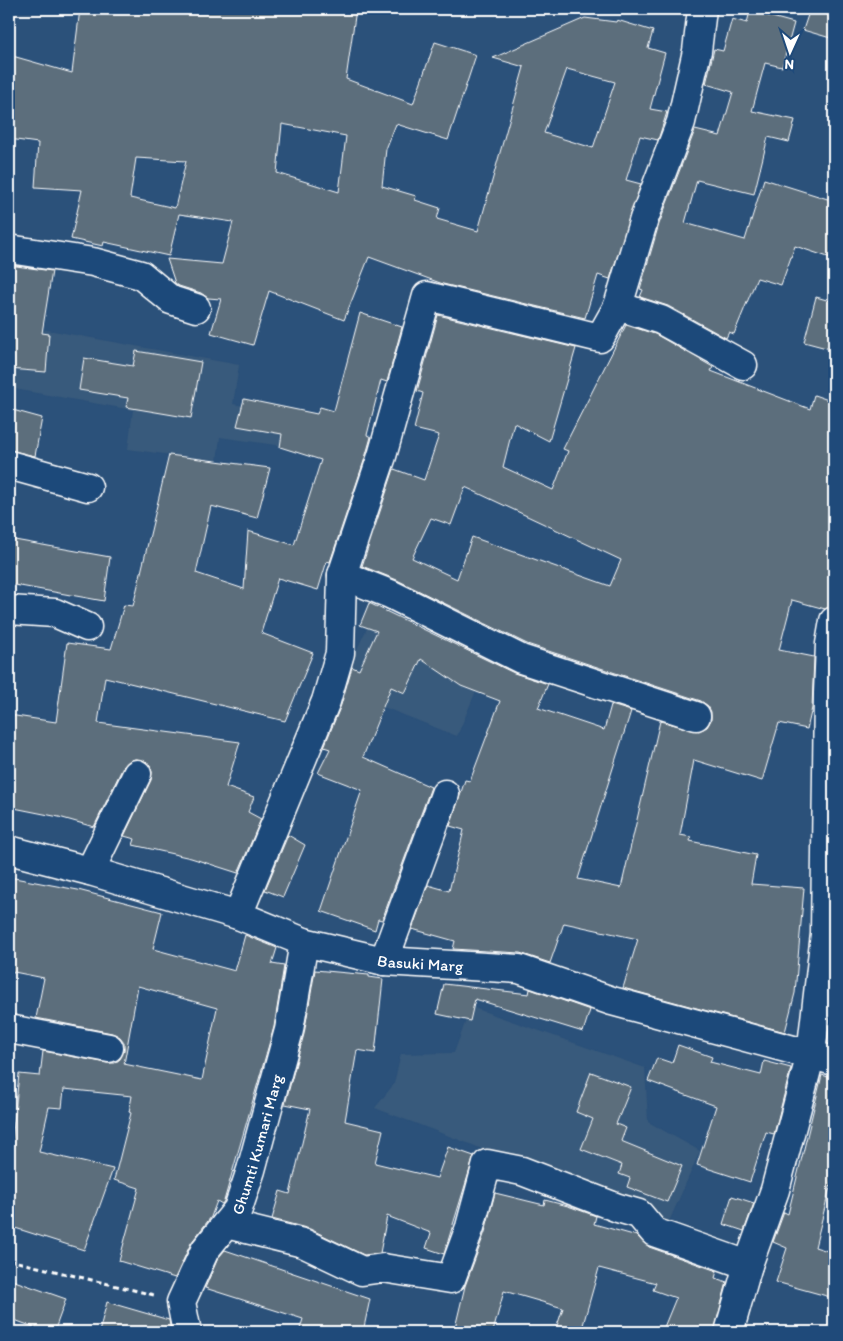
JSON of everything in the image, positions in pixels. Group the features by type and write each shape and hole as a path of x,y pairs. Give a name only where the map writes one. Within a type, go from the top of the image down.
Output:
{"street":[{"path":"238,915 326,700 340,653 342,575 382,456 427,296 600,338 618,306 644,218 681,122 697,51 702,9"},
{"path":"9,249 93,262 141,275 171,300 196,308"},
{"path":"618,306 660,320 743,365"},
{"path":"9,465 88,487"},
{"path":"342,575 390,594 521,659 696,716"},
{"path":"9,610 55,613 87,627"},
{"path":"729,1332 748,1265 822,1057 831,694 830,644 834,621"},
{"path":"90,871 138,774"},
{"path":"384,961 445,794"},
{"name":"Basuki Marg","path":"9,850 90,871 238,915 304,942 384,961 520,969 612,1001 822,1057"},
{"name":"Ghumti Kumari Marg","path":"181,1302 205,1250 238,1209 252,1170 289,1030 304,942"},
{"path":"9,1029 109,1048"},
{"path":"226,1224 303,1244 362,1271 383,1268 451,1279 470,1227 486,1164 522,1171 618,1208 639,1214 654,1232 748,1265"},
{"path":"181,1302 186,1332"}],"path":[{"path":"9,1260 181,1302"}],"shaded area":[{"path":"9,323 239,365 233,404 309,420 305,449 220,437 217,461 128,449 133,410 9,388"},
{"path":"370,622 489,660 457,736 338,689"},
{"path":"471,1007 645,1068 648,1122 700,1151 667,1226 607,1204 473,1145 375,1108 394,1084 401,1054 454,1053"}],"building":[{"path":"80,9 356,9 346,79 413,104 435,42 476,55 448,140 396,124 386,149 382,186 416,196 415,200 440,208 437,219 478,231 524,67 493,58 585,18 616,22 617,20 653,31 648,48 665,53 650,109 667,112 658,140 640,136 626,180 641,184 610,279 598,275 585,318 443,284 369,257 344,320 269,291 253,345 211,333 221,299 208,298 201,293 179,286 175,283 167,259 222,264 233,222 179,214 169,256 104,242 103,246 71,239 82,190 35,187 38,143 9,139 9,55 72,73","holes":["567,69 615,82 593,148 544,133","282,124 346,136 339,192 277,173","136,158 186,161 175,208 130,198"]},
{"path":"810,9 834,9 834,39 803,30"},
{"path":"750,11 794,23 782,67 765,63 752,111 795,120 789,142 768,137 754,194 697,180 685,223 745,240 764,179 834,201 834,259 795,246 781,285 757,278 734,334 729,332 726,338 668,306 640,297 643,290 640,289 659,224 695,130 720,136 733,92 706,84 714,49 723,51 732,19 747,23"},
{"path":"9,265 52,271 42,333 49,334 46,372 9,369"},
{"path":"816,297 834,302 834,350 804,342"},
{"path":"360,313 402,327 387,382 381,380 367,435 371,437 365,458 330,562 327,561 318,590 278,578 261,633 313,653 285,721 105,677 98,723 240,742 226,787 254,797 248,812 261,819 238,873 191,858 133,845 135,839 124,836 151,780 152,772 150,766 143,760 135,759 129,761 123,767 94,827 59,817 9,807 9,715 56,722 67,643 111,649 124,605 133,606 169,455 270,468 257,518 211,506 196,573 244,589 248,531 294,545 321,460 280,447 282,434 237,426 244,399 317,414 320,407 334,411"},
{"path":"438,315 576,348 549,441 514,423 503,467 553,490 568,451 563,449 626,325 655,334 713,367 711,371 810,409 814,395 834,402 834,596 832,606 825,609 792,600 779,650 814,657 812,708 807,729 779,723 762,781 694,760 680,835 691,837 690,841 756,855 751,884 804,888 795,993 785,1032 623,988 638,939 564,923 550,963 520,953 453,949 455,941 412,929 428,885 449,891 464,830 450,826 465,780 470,781 500,701 461,686 421,659 405,693 391,687 363,757 431,787 382,920 378,919 375,930 321,911 362,790 318,773 330,749 324,747 341,705 352,667 359,670 377,631 360,625 369,603 514,673 548,684 538,708 604,730 611,705 631,711 578,879 621,888 660,721 699,731 707,727 711,720 711,712 708,706 701,701 527,644 397,580 362,566 394,469 424,480 439,435 414,429 423,393 417,391","holes":["465,487 621,560 610,586 472,537 457,579 412,558 431,518 451,525"]},
{"path":"136,351 201,362 191,418 126,407 128,398 79,390 84,358 133,366"},
{"path":"9,409 42,418 35,456 9,450"},
{"path":"9,539 110,557 104,601 9,584"},
{"path":"288,835 305,845 283,897 265,890"},
{"path":"9,877 78,890 162,912 153,949 235,971 245,935 277,948 272,964 284,966 274,1027 224,1201 222,1204 217,1201 211,1217 191,1243 175,1278 119,1261 139,1188 114,1180 131,1113 129,1112 132,1096 64,1089 62,1108 49,1107 39,1152 113,1169 84,1250 9,1226 9,1142 12,1142 19,1074 40,1076 43,1051 115,1063 120,1059 124,1050 124,1042 120,1037 112,1033 36,1018 44,978 9,971","holes":["138,986 217,1008 202,1080 124,1064"]},
{"path":"315,970 369,975 369,977 383,979 375,1053 357,1050 345,1121 383,1130 375,1163 437,1178 448,1147 474,1156 444,1254 426,1248 431,1233 387,1216 380,1253 364,1255 310,1229 272,1219 280,1191 290,1194 310,1109 285,1104 304,1034"},
{"path":"444,984 529,994 530,989 590,1010 583,1032 475,999 470,1021 437,1014"},
{"path":"678,1045 712,1057 710,1062 761,1075 764,1061 791,1068 774,1134 766,1132 750,1182 697,1165 716,1106 648,1081 657,1058 672,1063"},
{"path":"591,1072 631,1087 616,1124 626,1128 621,1141 682,1166 667,1202 627,1187 630,1178 619,1174 622,1165 581,1149 593,1119 576,1112"},
{"path":"822,1075 834,1079 834,1171 815,1247 834,1253 834,1298 776,1282 787,1248 773,1242 784,1212 788,1214"},
{"path":"495,1193 544,1205 545,1200 568,1206 596,1216 594,1224 637,1236 649,1247 717,1271 715,1278 727,1282 714,1332 662,1332 676,1298 653,1290 656,1283 599,1268 581,1332 555,1332 563,1308 504,1291 493,1332 454,1332 465,1286 485,1232"},
{"path":"732,1196 754,1203 744,1231 723,1224"},
{"path":"225,1250 370,1299 363,1332 299,1332 303,1319 205,1288 218,1258"},
{"path":"9,1279 66,1299 54,1332 47,1332 9,1318"},
{"path":"107,1302 169,1320 171,1332 99,1332"}]}
